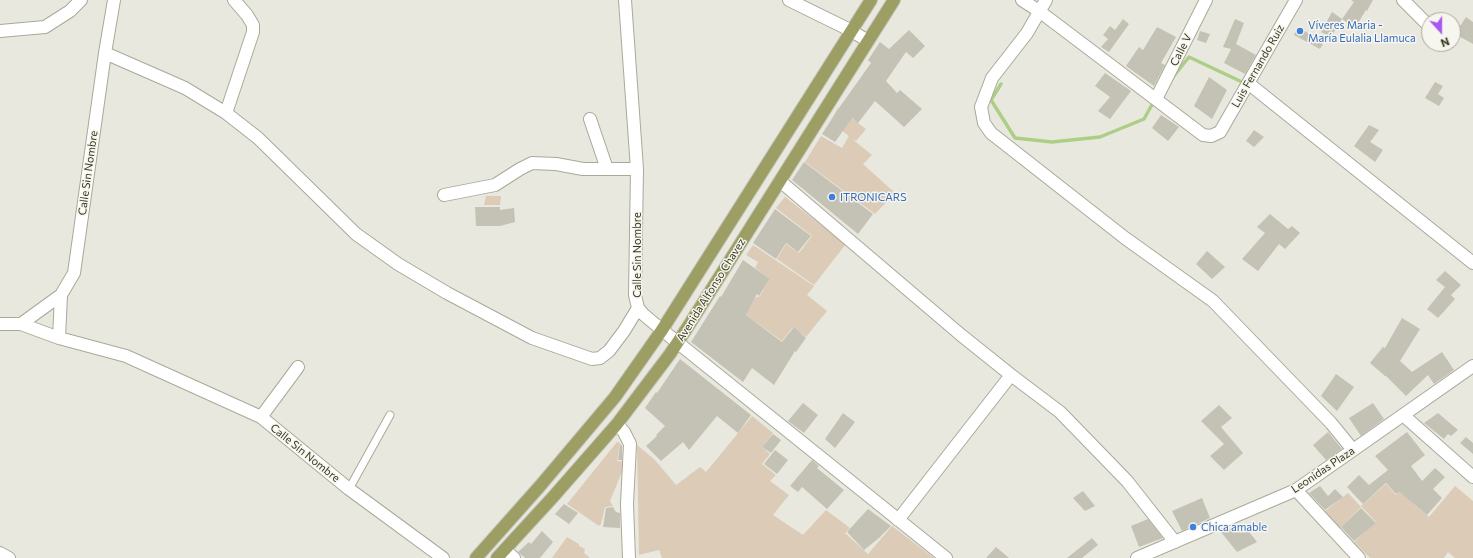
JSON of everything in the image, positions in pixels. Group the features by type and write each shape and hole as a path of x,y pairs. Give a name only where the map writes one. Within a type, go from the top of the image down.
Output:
{"main road":[{"name":"Avenida Alfonso Chavez","path":"476,558 540,486 614,397 662,330 850,30 871,0"},
{"name":"Avenida Alfonso Chavez","path":"505,555 616,424 678,342 894,0"}],"street":[{"path":"2,28 45,27 70,11 81,0"},
{"name":"Calle Sin Nombre","path":"21,324 61,295 74,273 105,53 114,0"},
{"path":"226,113 253,25 234,0"},
{"name":"Calle Sin Nombre","path":"625,0 637,169 635,295 638,308 662,330 946,558"},
{"path":"789,0 850,30 868,41"},
{"path":"1022,0 1039,11 1156,99"},
{"path":"1046,0 1027,33 992,78 981,107 984,123 991,133 1125,238 1213,301 1331,423 1353,450"},
{"name":"Calle V","path":"1156,99 1206,0"},
{"name":"Luis Fernando Ruiz","path":"1156,99 1203,135 1211,136 1220,132 1296,0"},
{"path":"1403,0 1421,18"},
{"path":"105,53 185,88 226,113 258,138 356,234 398,264 447,293 532,338 592,359 600,358 609,351 624,331 638,308"},
{"path":"1248,83 1473,263"},
{"path":"590,119 607,169"},
{"path":"444,195 495,185 532,163 556,164 583,169 637,169"},
{"path":"780,181 961,335 1011,376 1060,412 1127,480 1175,542"},
{"path":"59,338 61,295"},
{"name":"Calle Sin Nombre","path":"0,324 21,324 59,338 126,356 261,417 349,489 443,558"},
{"name":"Leonidas Plaza","path":"1137,558 1296,490 1473,366"},
{"name":"Calle Sin Nombre","path":"261,417 298,367"},
{"path":"898,520 1011,376"},
{"path":"1403,415 1473,477"},
{"path":"616,424 624,432 630,444 627,504 629,558"},
{"path":"1296,490 1359,558"},
{"path":"0,553 9,558"}],"lane":[{"name":"Calle Sin Nombre","path":"349,489 390,415"}],"shaded area":[{"path":"838,108 866,129 856,141 852,139 872,155 863,164 895,193 875,214 805,162 821,136 842,148 849,136 830,122"},
{"path":"486,196 501,196 500,205 484,205"},
{"path":"785,197 846,244 814,285 777,259 786,244 799,253 812,236 776,208"},
{"path":"753,245 814,286 807,295 827,311 806,337 793,327 782,341 746,315 755,298 760,296 770,279 755,268 758,262 746,255"},
{"path":"752,416 773,433 762,447 770,454 762,464 776,475 770,481 789,495 773,515 803,535 826,510 850,528 845,533 868,554 892,526 934,558 662,558 659,550 639,555 637,445 655,460 676,485 700,467 706,472"},
{"path":"617,442 620,443 617,461 626,462 610,501 613,506 605,507 601,524 599,526 567,504"},
{"path":"1386,484 1396,495 1399,492 1429,517 1455,486 1473,501 1473,558 1455,558 1448,552 1444,558 1370,558 1354,542 1376,522 1361,506"},
{"path":"1348,493 1361,507 1340,528 1324,512"},
{"path":"567,537 585,549 584,553 590,558 552,558"}],"building":[{"path":"1351,0 1373,0 1355,28 1342,19 1354,2"},
{"path":"1332,12 1342,19 1331,37 1321,32"},
{"path":"1466,17 1473,22 1473,44 1461,37 1461,25"},
{"path":"1123,19 1129,24 1109,52 1101,47 1108,39 1103,35 1110,26 1115,30"},
{"path":"1235,19 1244,23 1236,44 1256,55 1245,74 1224,63 1231,49 1223,47"},
{"path":"1298,26 1323,44 1320,49 1294,35"},
{"path":"1157,27 1176,37 1161,63 1165,65 1154,86 1126,66 1139,47 1143,50"},
{"path":"909,30 925,46 913,58 906,52 886,81 897,93 900,90 922,109 904,127 875,101 858,123 852,118 835,142 822,134 871,63 868,60 880,42 889,49"},
{"path":"1200,31 1210,34 1206,43 1197,40"},
{"path":"1105,73 1131,91 1110,119 1098,111 1110,97 1095,86"},
{"path":"1209,77 1227,90 1212,119 1194,106"},
{"path":"1435,82 1443,86 1438,94 1444,98 1439,106 1425,98"},
{"path":"1161,115 1179,127 1168,141 1152,128"},
{"path":"1369,125 1379,130 1370,142 1383,150 1375,162 1354,146"},
{"path":"1254,130 1264,137 1254,147 1246,141"},
{"name":"ITRONICARS","path":"804,162 873,214 858,234 792,180"},
{"path":"475,207 500,207 500,210 514,208 515,222 500,226 476,226"},
{"path":"775,209 811,236 798,252 786,243 776,259 753,243"},
{"path":"1270,214 1288,229 1292,226 1300,233 1285,249 1279,244 1258,271 1242,259 1265,233 1257,227"},
{"path":"1207,251 1225,267 1212,279 1196,264"},
{"path":"743,260 770,279 759,296 757,294 746,315 782,342 794,327 806,338 796,352 795,351 774,385 752,368 743,382 691,342 720,296 721,297"},
{"path":"1445,271 1461,285 1451,295 1455,299 1438,318 1427,309 1445,287 1436,280"},
{"path":"1402,318 1420,329 1400,361 1412,372 1442,352 1454,370 1434,384 1428,375 1406,396 1386,376 1370,363 1383,347 1385,348"},
{"path":"680,359 751,415 738,433 717,416 689,450 683,442 661,461 646,446 665,426 645,408"},
{"path":"1336,374 1354,387 1337,411 1321,396"},
{"path":"803,403 818,415 804,433 788,421"},
{"path":"1373,403 1384,419 1361,436 1349,418"},
{"path":"1219,405 1232,418 1221,427 1243,453 1224,470 1210,456 1224,444 1201,421"},
{"path":"843,413 855,422 835,448 825,439"},
{"path":"1438,413 1458,430 1451,436 1448,434 1444,439 1424,423"},
{"path":"1328,432 1342,449 1326,460 1313,445"},
{"path":"1407,432 1425,455 1411,466 1422,481 1435,468 1445,477 1433,489 1442,498 1427,515 1399,492 1396,494 1386,483 1363,504 1347,487 1359,475 1369,485 1388,470 1375,456"},
{"path":"773,434 781,440 771,453 762,447"},
{"path":"1466,437 1473,443 1473,454 1460,443"},
{"path":"620,444 622,446 622,460 618,460"},
{"path":"775,450 788,460 777,474 764,464"},
{"path":"812,460 819,466 817,468 844,490 827,509 802,487 798,492 790,486"},
{"path":"1320,486 1328,496 1335,489 1343,497 1325,510 1309,493"},
{"path":"1083,491 1095,506 1085,511 1073,498"},
{"path":"1202,498 1210,518 1182,531 1172,511"},
{"path":"564,504 578,513 569,524 555,514"},
{"path":"613,507 616,512 620,513 620,528 603,527 606,508"},
{"path":"1361,508 1376,523 1354,541 1341,527"},
{"path":"868,509 891,526 864,550 847,532"},
{"path":"1148,519 1163,538 1139,547 1131,526"},
{"path":"1243,524 1257,542 1237,552 1221,532"},
{"path":"542,531 553,542 540,558 525,558 518,552 529,542 531,544"},
{"path":"1092,538 1098,545 1082,558 1067,558"},
{"path":"996,547 1009,558 986,558"}],"waterway":[{"path":"1173,77 1189,57 1242,82 1245,81"},
{"path":"1001,84 991,100 1015,138 1052,142 1100,137 1144,119 1154,101"}],"place":[{"name":"Víveres Maria - María Eulalia Llamuca","path":"1300,31"},
{"name":"ITRONICARS","path":"832,197"},
{"name":"Chica amable","path":"1193,527"}]}
